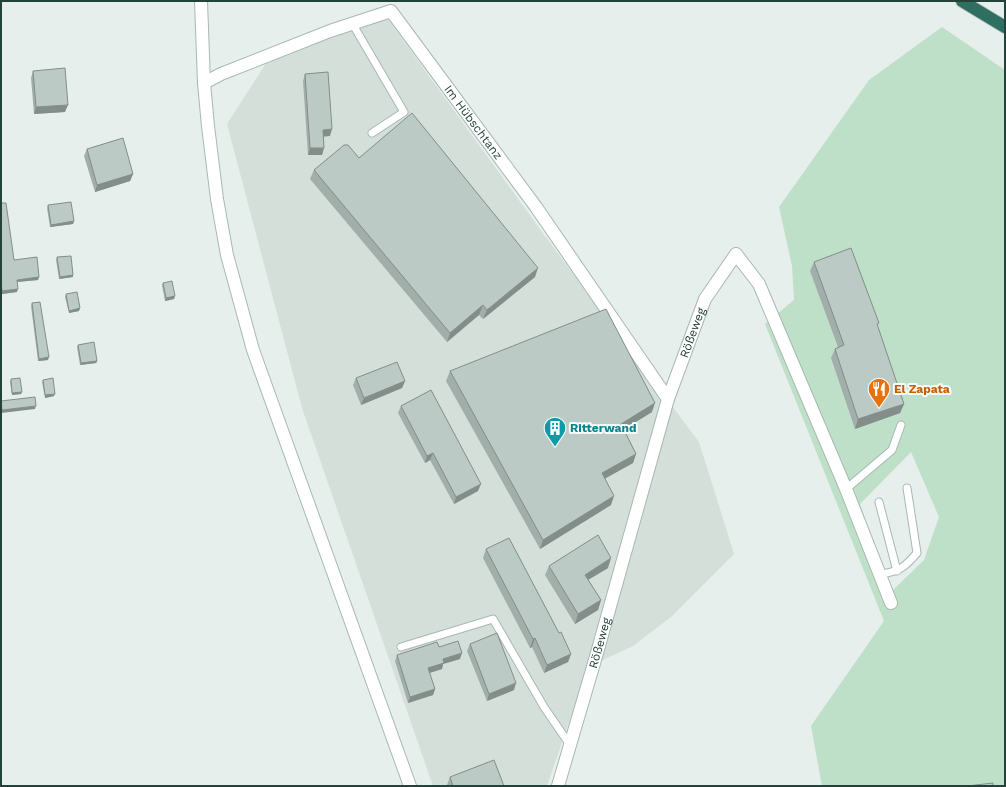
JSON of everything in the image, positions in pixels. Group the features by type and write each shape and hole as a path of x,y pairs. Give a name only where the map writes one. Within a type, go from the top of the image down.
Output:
{"highway":[{"path":"962,1 1005,27"}],"street":[{"path":"202,1 204,83 217,199 227,255 253,350 410,786"},
{"name":"Im Hübschtanz","path":"204,83 221,74 352,23 391,11 536,207 668,399"},
{"name":"Rößeweg","path":"558,786 668,399 705,299 736,254 759,284 846,489 891,602"}],"lane":[{"path":"352,23 404,112 372,133"},
{"path":"846,489 892,450 901,425"},
{"path":"880,574 896,571 906,567 917,553 907,488"},
{"path":"879,502 896,571"},
{"path":"401,647 493,619 544,707 570,745"}],"shaded area":[{"path":"387,18 542,232 699,442 734,554 671,617 633,646 605,659 586,673 547,786 433,786 302,408 227,124 272,54"}],"green space":[{"path":"942,27 1005,70 1005,786 822,786 811,726 884,621 765,324 794,300 792,266 779,207 869,80","holes":["911,452 939,517 924,560 890,593 860,504"]}],"building":[{"path":"65,68 68,105 36,107 33,71"},
{"path":"328,72 332,129 323,130 324,148 310,148 305,74"},
{"path":"412,113 538,268 487,310 483,305 450,333 314,170 344,145 348,145 359,158"},
{"path":"123,138 133,174 97,185 87,149"},
{"path":"71,202 74,221 51,225 48,205"},
{"path":"1,203 6,203 14,260 37,257 39,277 17,280 18,289 2,291 1,280"},
{"path":"851,248 879,323 877,324 904,404 858,419 835,349 844,345 814,262"},
{"path":"71,256 73,275 60,277 57,257"},
{"path":"172,281 175,296 166,298 163,283"},
{"path":"77,292 80,308 69,311 66,294"},
{"path":"40,302 49,357 39,359 32,303"},
{"name":"Ritterwand","path":"606,309 655,403 621,424 636,454 602,473 614,496 543,540 450,371"},
{"path":"94,342 97,361 81,363 78,345"},
{"path":"397,362 405,381 364,398 356,378"},
{"path":"20,378 22,392 12,393 11,379"},
{"path":"53,378 55,394 45,395 43,380"},
{"path":"431,390 481,484 456,497 433,453 427,456 401,406"},
{"path":"35,397 36,406 2,410 1,401"},
{"path":"598,535 611,558 585,575 601,600 578,614 549,566"},
{"path":"509,538 559,633 561,632 571,654 547,665 535,638 533,639 486,549"},
{"path":"497,633 516,683 489,694 470,644"},
{"path":"458,641 462,653 443,659 444,663 428,668 435,689 410,697 397,655 437,642 439,647"},
{"path":"494,760 504,786 453,786 450,777"},
{"path":"993,783 993,786 967,786"}],"place":[{"name":"El Zapata","path":"879,408"},
{"name":"Ritterwand","path":"555,448"}]}
